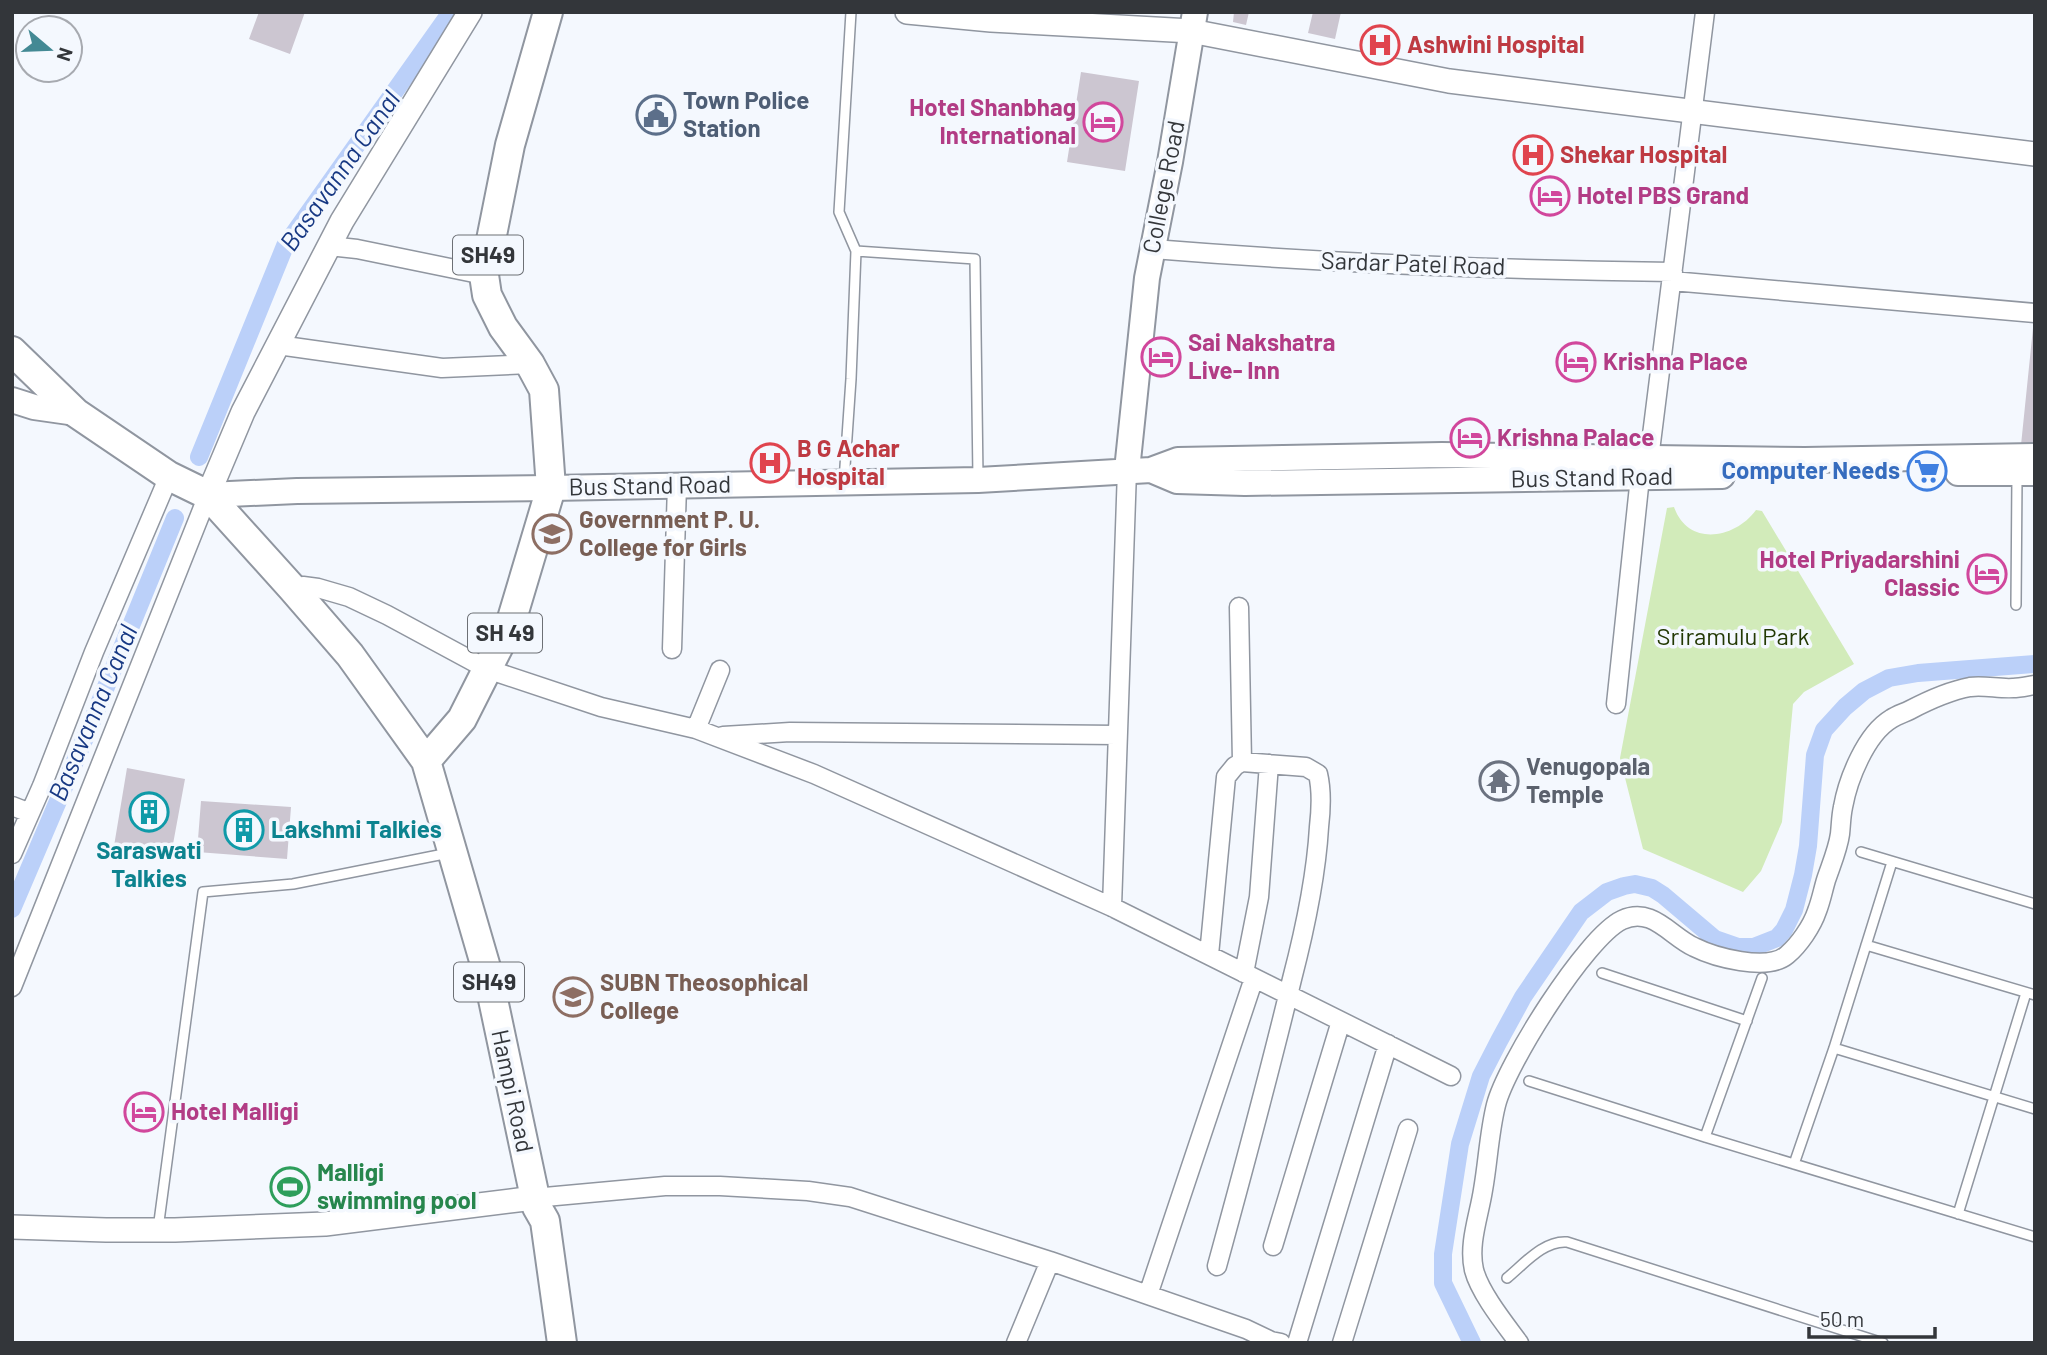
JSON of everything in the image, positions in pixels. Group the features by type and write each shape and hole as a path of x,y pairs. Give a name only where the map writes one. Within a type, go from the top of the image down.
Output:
{"main road":[{"name":"SH49","path":"548,12 510,145 484,275 487,295 503,327 530,364 544,390 551,488"},
{"name":"College Road","path":"1139,470 1137,363 1147,278 1170,162 1193,22"},
{"path":"12,351 76,413 169,476 208,495"},
{"path":"13,402 76,413"},
{"name":"Bus Stand Road","path":"208,495 297,491 978,480 1139,470 1177,481 1245,483 1805,460 2035,456"},
{"name":"Bus Stand Road","path":"1645,468 2026,474"},
{"name":"SH 49","path":"426,761 462,719 511,622 551,488"},
{"name":"Hampi Road","path":"208,495 350,655 426,761 487,971 536,1202 545,1221 562,1343"},
{"name":"SH49","path":"536,1202 531,1220 544,1343"}],"street":[{"path":"12,987 243,412 342,221 471,12"},
{"path":"907,12 991,20 1193,22 1448,81 2035,154"},
{"path":"1616,704 1705,12"},
{"path":"329,246 357,249 484,275"},
{"name":"Sardar Patel Road","path":"1153,249 1283,259 1672,277 2035,313"},
{"path":"278,345 442,368 530,364"},
{"path":"1112,907 1118,735 1139,470"},
{"path":"12,854 169,476"},
{"path":"672,649 677,485"},
{"path":"292,588 318,587 349,597 487,669 601,707 696,729 814,774 1112,907 1451,1076"},
{"path":"1239,607 1242,762"},
{"path":"696,729 720,670"},
{"path":"1519,1343 1483,1290 1474,1272 1471,1252 1496,1105 1504,1081 1527,1037 1579,964 1620,921 1646,916 1692,946 1717,956 1741,962 1763,962 1785,957 1817,912 1840,836 1848,786 1863,751 1878,729 1890,719 1950,692 1972,687 2014,688 2035,685"},
{"path":"716,737 790,732 1118,735"},
{"path":"773,759 790,732"},
{"path":"1209,955 1224,790 1230,771 1242,762 1306,767 1318,774 1320,782 1317,860 1306,925 1217,1266"},
{"path":"1148,1295 1249,975 1259,897 1269,764"},
{"path":"12,806 30,813"},
{"path":"1273,1246 1341,1021"},
{"path":"1297,1343 1388,1044"},
{"path":"1342,1343 1408,1129"},
{"path":"12,1227 106,1230 237,1229 325,1224 665,1186 808,1191 850,1197 1050,1261 1281,1343"},
{"path":"1016,1343 1050,1261"}],"lane":[{"path":"844,482 852,379 856,251 839,212 851,12"},
{"path":"856,251 975,259 978,480"},
{"path":"2016,605 2026,474"},
{"path":"158,1229 203,892 293,884 452,852"},
{"path":"1861,852 2035,904"},
{"path":"1794,1164 1892,862"},
{"path":"1867,945 2030,994 1958,1214"},
{"path":"1602,972 1747,1021"},
{"path":"1706,1138 1762,978"},
{"path":"1833,1048 2035,1108"},
{"path":"1529,1080 1706,1138 2035,1237"},
{"path":"1507,1278 1545,1247 1557,1241 1567,1242 1882,1343"}],"green space":[{"name":"Sriramulu Park","path":"1674,507 1681,520 1690,528 1712,534 1736,527 1756,510 1762,511 1854,664 1804,692 1793,704 1782,822 1761,871 1743,892 1643,849 1620,758 1667,508"}],"building":[{"path":"259,12 305,12 290,54 249,39"},
{"path":"1234,12 1249,12 1246,25 1233,22"},
{"path":"1313,12 1341,12 1335,39 1308,33"},
{"name":"Hotel Shanbhag International","path":"1081,72 1139,81 1125,171 1067,162"},
{"path":"2035,328 2035,447 2021,445"},
{"name":"Saraswati Talkies","path":"127,768 185,779 171,855 114,846"},
{"name":"Lakshmi Talkies","path":"201,801 291,807 287,859 197,852"}],"waterway":[{"name":"Basavanna Canal","path":"199,457 285,246 451,12"},
{"name":"Basavanna Canal","path":"12,909 175,518"},
{"path":"1472,1343 1443,1283 1443,1254 1460,1144 1481,1076 1499,1041 1523,997 1581,912 1607,892 1635,884 1652,888 1663,895 1715,939 1738,947 1754,947 1777,938 1794,910 1803,875 1815,755 1824,730 1845,707 1864,691 1889,678 1918,673 2035,664"}],"place":[{"name":"Ashwini Hospital","path":"1380,45"},
{"name":"Town Police Station","path":"656,115"},
{"name":"Hotel Shanbhag International","path":"1103,122"},
{"name":"Shekar Hospital","path":"1533,155"},
{"name":"Hotel PBS Grand","path":"1550,196"},
{"name":"Sai Nakshatra Live- Inn","path":"1161,357"},
{"name":"Krishna Place","path":"1576,362"},
{"name":"Krishna Palace","path":"1470,438"},
{"name":"B G Achar Hospital","path":"770,463"},
{"name":"Computer Needs","path":"1927,471"},
{"name":"Government P. U. College for Girls","path":"552,534"},
{"name":"Hotel Priyadarshini Classic","path":"1987,574"},
{"name":"Venugopala Temple","path":"1499,781"},
{"name":"Saraswati Talkies","path":"149,812"},
{"name":"Lakshmi Talkies","path":"244,830"},
{"name":"SUBN Theosophical College","path":"573,997"},
{"name":"Hotel Malligi","path":"144,1112"},
{"name":"Malligi swimming pool","path":"290,1187"}]}
